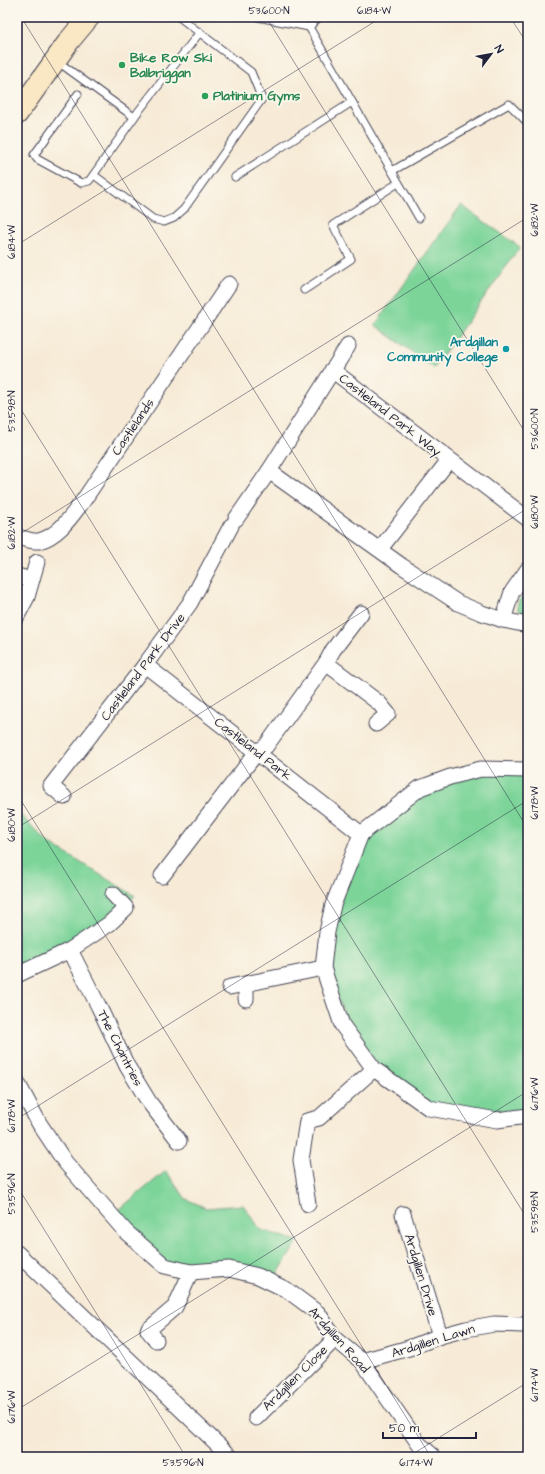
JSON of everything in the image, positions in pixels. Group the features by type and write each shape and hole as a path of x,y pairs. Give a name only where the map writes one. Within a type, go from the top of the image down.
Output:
{"main road":[{"path":"17,114 69,40 89,17"}],"street":[{"name":"Castlelands","path":"17,537 38,541 49,536 62,527 84,501 229,284"},
{"name":"Castleland Park Way","path":"234,522 269,471 348,346"},
{"name":"Castleland Park Way","path":"332,370 528,519"},
{"name":"Castleland Park Way","path":"380,549 449,460"},
{"path":"269,471 402,566 458,603 482,614 528,625"},
{"name":"Castleland Park Drive","path":"64,797 51,786 145,665 190,603 234,522"},
{"path":"17,616 27,597 24,578 37,562"},
{"path":"503,620 512,592 528,569"},
{"path":"162,876 257,752 266,746 326,663 333,650 361,613"},
{"path":"326,663 379,703 388,714 376,724"},
{"name":"Castleland Park","path":"145,665 361,834"},
{"path":"528,770 481,769 450,777 420,788 361,834 333,905 327,932 323,968 342,1024 374,1070 429,1108 497,1120 528,1116"},
{"path":"17,975 70,950 109,924 126,908 113,894"},
{"name":"The Chantries","path":"70,950 127,1066 149,1102 179,1141"},
{"path":"230,987 323,968"},
{"path":"246,984 246,999"},
{"path":"308,1204 301,1160 307,1121 319,1118 374,1070"},
{"name":"Ardgillen Road","path":"18,1088 65,1162 126,1232 165,1266 191,1272 229,1269 258,1276 287,1290 318,1313 335,1339 362,1361 419,1444 431,1456"},
{"name":"Ardgillen Drive","path":"403,1214 440,1336"},
{"path":"17,1253 231,1457"},
{"path":"156,1340 148,1330 174,1307 191,1272"},
{"name":"Ardgillen Lawn","path":"362,1361 409,1348 440,1336 466,1329 494,1324 528,1326"},
{"name":"Ardgillen Close","path":"256,1418 335,1339"}],"lane":[{"path":"94,175 154,219 164,222 174,218 184,209 262,99 251,72 180,17"},
{"path":"258,17 309,27 419,218"},
{"path":"309,27 319,17"},
{"path":"78,94 34,155 37,159 80,183 89,182 134,117 200,32"},
{"path":"56,60 134,117"},
{"path":"235,177 352,102"},
{"path":"392,171 509,104 528,123"},
{"path":"304,290 351,259 333,225 398,183"}],"green space":[{"path":"461,205 520,247 434,368 375,325"},
{"path":"528,584 528,617 518,609 517,605"},
{"path":"528,770 528,1116 429,1108 361,1049 323,968 355,847 393,808 450,777"},
{"path":"17,811 47,842 135,896 99,928 17,972"},
{"path":"166,1171 186,1199 206,1208 243,1205 261,1230 298,1241 271,1284 256,1278 162,1267 110,1217"}],"place":[{"name":"Bike Row Ski Balbriggan","path":"122,65"},
{"name":"Platinium Gyms","path":"205,96"},
{"name":"Ardgillan Community College","path":"506,349"}]}
